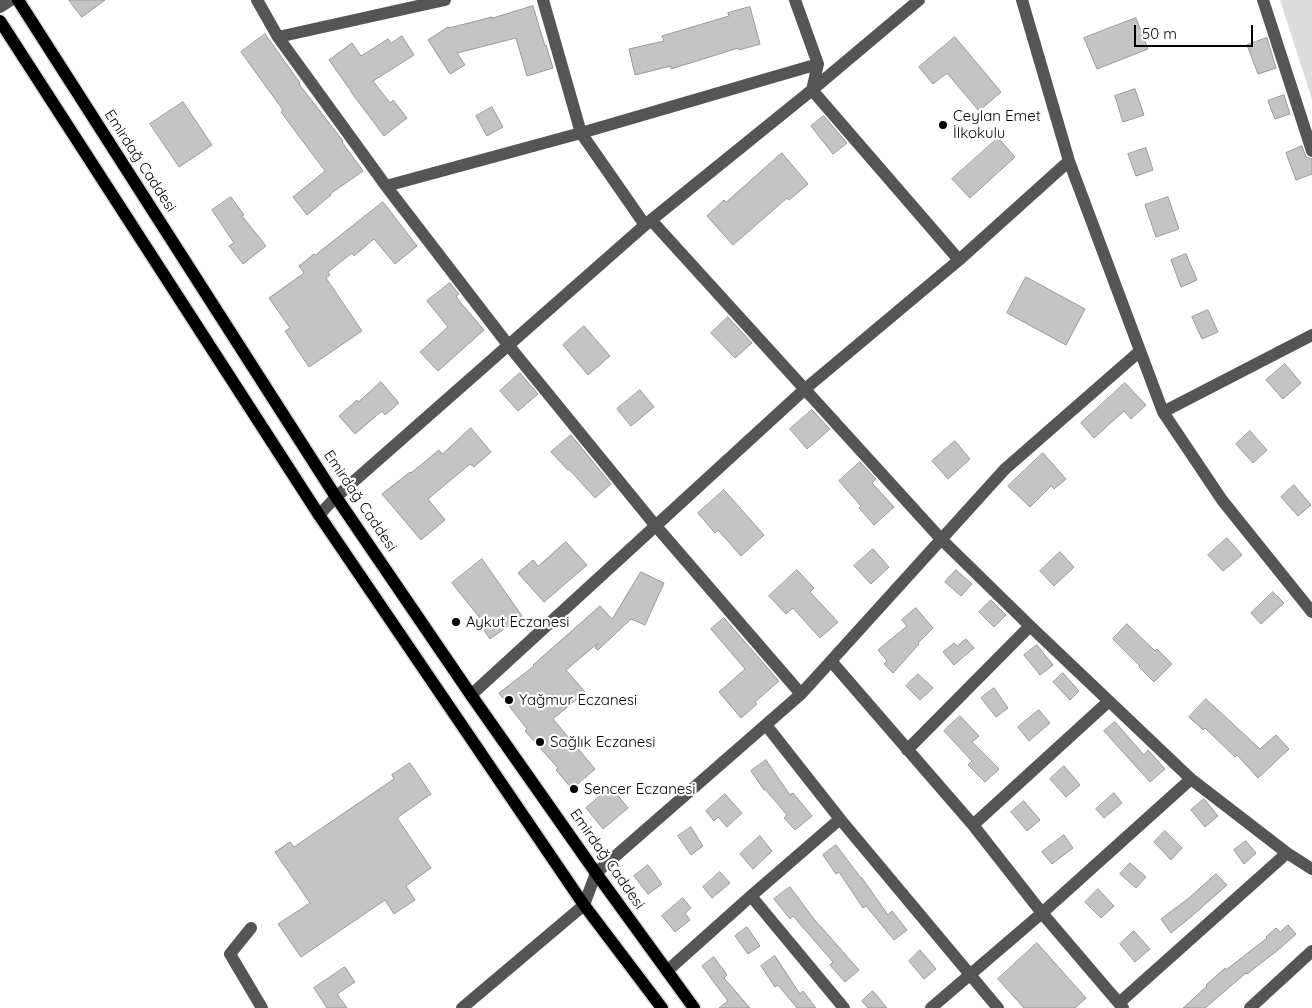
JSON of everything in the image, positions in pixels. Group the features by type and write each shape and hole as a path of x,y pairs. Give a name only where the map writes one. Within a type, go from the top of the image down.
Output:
{"main road":[{"name":"Emirdağ Caddesi","path":"18,0 336,497 471,695 694,1008"},
{"path":"0,20 318,515 584,905 662,1008"}],"street":[{"path":"0,7 11,0"},
{"path":"257,0 278,36 386,186 509,346 655,526 801,694"},
{"path":"278,36 445,0"},
{"path":"542,0 581,133 648,223 805,388 941,539 1030,626 1191,779 1287,853 1312,869"},
{"path":"795,0 818,64 812,90"},
{"path":"318,515 336,497 648,223 812,90 919,0"},
{"path":"1022,0 1069,161 1163,412 1222,500 1312,612"},
{"path":"1263,0 1312,151"},
{"path":"386,186 581,133 818,64"},
{"path":"812,90 959,260"},
{"path":"471,695 805,388 959,260 1069,161"},
{"path":"1163,412 1312,334"},
{"path":"462,1008 584,905 596,873 801,694 1005,469 1140,351"},
{"path":"907,750 1030,626"},
{"path":"831,661 973,825 1042,912 1121,1005 1287,853"},
{"path":"973,825 1109,701"},
{"path":"766,725 840,819 998,1008"},
{"path":"931,1008 1191,779"},
{"path":"666,971 840,819"},
{"path":"750,896 844,1008"},
{"path":"251,928 230,954 262,1008"},
{"path":"1250,1008 1312,951"}],"shaded area":[{"path":"1280,0 1312,0 1312,99"}],"building":[{"path":"69,0 105,0 82,17"},
{"path":"533,6 553,68 527,76 516,38 457,53 465,65 450,74 428,40 448,27 492,18"},
{"path":"750,7 760,44 739,50 738,48 671,69 671,66 635,75 629,49 664,41 662,36 729,16 728,13"},
{"path":"1136,18 1148,49 1097,69 1084,38"},
{"path":"265,34 363,171 330,194 307,215 293,197 325,171 281,112 283,110 241,52"},
{"path":"402,36 414,55 373,81 390,103 393,100 407,118 384,136 329,60 352,43 361,56 388,39 391,43"},
{"path":"955,37 1001,92 979,111 947,73 933,84 919,67"},
{"path":"1267,38 1276,68 1258,74 1247,45"},
{"path":"1135,89 1144,115 1123,122 1115,96"},
{"path":"1284,95 1290,114 1275,119 1268,101"},
{"path":"183,102 212,145 179,167 150,124"},
{"path":"492,107 503,127 487,136 476,116"},
{"path":"824,116 847,143 833,154 811,126"},
{"path":"998,138 1015,157 970,198 952,179"},
{"path":"1302,146 1306,157 1312,159 1312,174 1296,180 1286,153"},
{"path":"1146,148 1153,170 1136,176 1128,154"},
{"path":"782,153 808,184 789,200 787,198 733,245 707,216 724,200 726,202"},
{"path":"231,197 244,215 242,216 266,246 243,264 229,246 234,243 212,210"},
{"path":"1168,197 1179,229 1156,237 1145,205"},
{"path":"383,202 417,246 395,264 374,239 354,256 352,253 328,272 330,275 326,278 362,331 309,367 285,331 290,328 269,298 304,273 299,266"},
{"path":"1186,254 1197,280 1181,287 1171,260"},
{"path":"1026,277 1085,309 1066,345 1007,313"},
{"path":"450,283 459,294 456,296 460,302 484,330 438,371 420,352 448,327 427,301"},
{"path":"1208,310 1218,332 1202,339 1192,317"},
{"path":"728,317 752,343 735,358 711,333"},
{"path":"584,326 610,356 588,375 563,345"},
{"path":"1285,364 1301,383 1283,399 1266,380"},
{"path":"520,373 538,394 518,411 500,391"},
{"path":"381,382 399,403 385,415 382,411 355,434 339,416"},
{"path":"1125,383 1146,405 1131,419 1124,411 1094,438 1081,423"},
{"path":"640,390 654,407 631,426 617,409"},
{"path":"812,410 830,429 807,449 790,429"},
{"path":"471,428 491,452 474,467 470,464 428,499 445,520 421,540 382,494 439,450 442,454"},
{"path":"1250,431 1267,450 1253,463 1236,444"},
{"path":"571,435 611,484 595,498 551,452"},
{"path":"955,441 970,459 948,479 932,461"},
{"path":"1043,453 1066,479 1054,489 1051,486 1030,507 1008,486"},
{"path":"860,462 876,479 872,483 894,507 874,525 859,508 861,506 839,481"},
{"path":"1294,485 1311,505 1298,516 1281,497"},
{"path":"724,490 764,535 741,556 718,530 715,533 698,513"},
{"path":"1227,538 1242,555 1223,571 1208,555"},
{"path":"566,542 587,565 544,602 518,573 533,560 538,566"},
{"path":"873,549 889,567 871,584 854,566"},
{"path":"1060,552 1074,567 1054,586 1040,571"},
{"path":"482,559 522,616 490,639 476,619 479,617 452,583"},
{"path":"797,570 814,588 810,592 838,622 820,638 793,608 786,614 769,596"},
{"path":"956,570 972,584 961,596 945,582"},
{"path":"641,572 664,583 645,625 631,619 598,650 595,648 598,643 566,670 585,692 553,719 595,769 572,789 556,770 558,768 525,731 527,729 499,693 534,666 600,606 612,619"},
{"path":"1273,592 1284,603 1261,624 1251,613"},
{"path":"991,600 1006,615 994,627 979,612"},
{"path":"916,608 933,628 893,673 884,664 887,661 878,650 907,626 902,620"},
{"path":"724,618 779,681 755,702 757,704 741,718 719,692 745,669 711,629"},
{"path":"1127,624 1155,651 1157,649 1172,664 1154,682 1113,639"},
{"path":"966,639 974,648 954,665 943,652 954,643 957,646"},
{"path":"1037,645 1053,665 1040,675 1024,655"},
{"path":"1063,673 1079,691 1070,700 1053,682"},
{"path":"918,674 933,688 920,700 906,686"},
{"path":"994,688 1008,708 996,717 981,698"},
{"path":"1206,699 1260,749 1276,735 1289,749 1258,778 1237,755 1235,757 1205,728 1203,730 1189,717"},
{"path":"1039,710 1050,723 1029,741 1018,727"},
{"path":"960,716 979,736 972,742 999,769 985,782 968,765 972,761 944,731"},
{"path":"1115,722 1144,755 1148,750 1165,769 1150,782 1104,731"},
{"path":"766,760 790,795 793,793 812,816 795,830 784,818 787,815 764,790 751,771"},
{"path":"410,763 431,794 397,818 431,868 406,886 415,900 394,914 385,900 301,957 278,924 310,903 275,852 290,842 294,847 394,779 392,775"},
{"path":"1064,766 1080,785 1066,797 1050,779"},
{"path":"611,787 628,808 603,829 586,808"},
{"path":"1114,793 1122,803 1104,818 1096,809"},
{"path":"725,794 742,813 727,827 718,817 714,821 706,811"},
{"path":"1204,799 1218,816 1205,827 1191,810"},
{"path":"1024,801 1040,820 1027,831 1011,812"},
{"path":"691,827 703,846 691,855 678,836"},
{"path":"1165,831 1182,848 1171,860 1154,842"},
{"path":"1064,835 1073,848 1052,864 1042,852"},
{"path":"760,836 772,851 753,869 740,854"},
{"path":"1246,841 1256,853 1244,864 1234,850"},
{"path":"836,845 888,915 892,911 907,930 894,940 866,906 863,908 839,872 836,874 823,855"},
{"path":"1130,863 1146,877 1136,888 1120,874"},
{"path":"648,865 662,884 648,894 634,876"},
{"path":"720,872 730,883 712,898 703,887"},
{"path":"1216,874 1227,885 1171,933 1161,919"},
{"path":"790,887 814,919 859,970 845,982 830,965 833,962 793,916 790,919 774,899"},
{"path":"1098,889 1114,906 1101,918 1085,902"},
{"path":"683,898 691,908 685,913 690,920 675,932 662,916"},
{"path":"1288,925 1296,934 1205,1008 1183,1008 1225,968 1226,970 1267,938 1276,928 1280,932"},
{"path":"747,927 760,946 748,954 735,936"},
{"path":"1134,931 1150,949 1135,962 1120,944"},
{"path":"1037,943 1086,998 1075,1008 1024,1008 998,979"},
{"path":"920,950 936,969 924,979 909,961"},
{"path":"775,956 800,994 803,991 816,1008 797,1008 778,985 775,987 761,966"},
{"path":"714,957 727,975 724,978 750,1008 719,1008 728,1001 702,966"},
{"path":"345,967 355,982 337,994 347,1008 327,1008 314,988"},
{"path":"873,991 887,1008 868,1008 862,1001"}],"place":[{"name":"Ceylan Emet İlkokulu","path":"943,125"},
{"name":"Aykut Eczanesi","path":"456,622"},
{"name":"Yağmur Eczanesi","path":"509,700"},
{"name":"Sağlık Eczanesi","path":"540,742"},
{"name":"Sencer Eczanesi","path":"574,789"}]}
